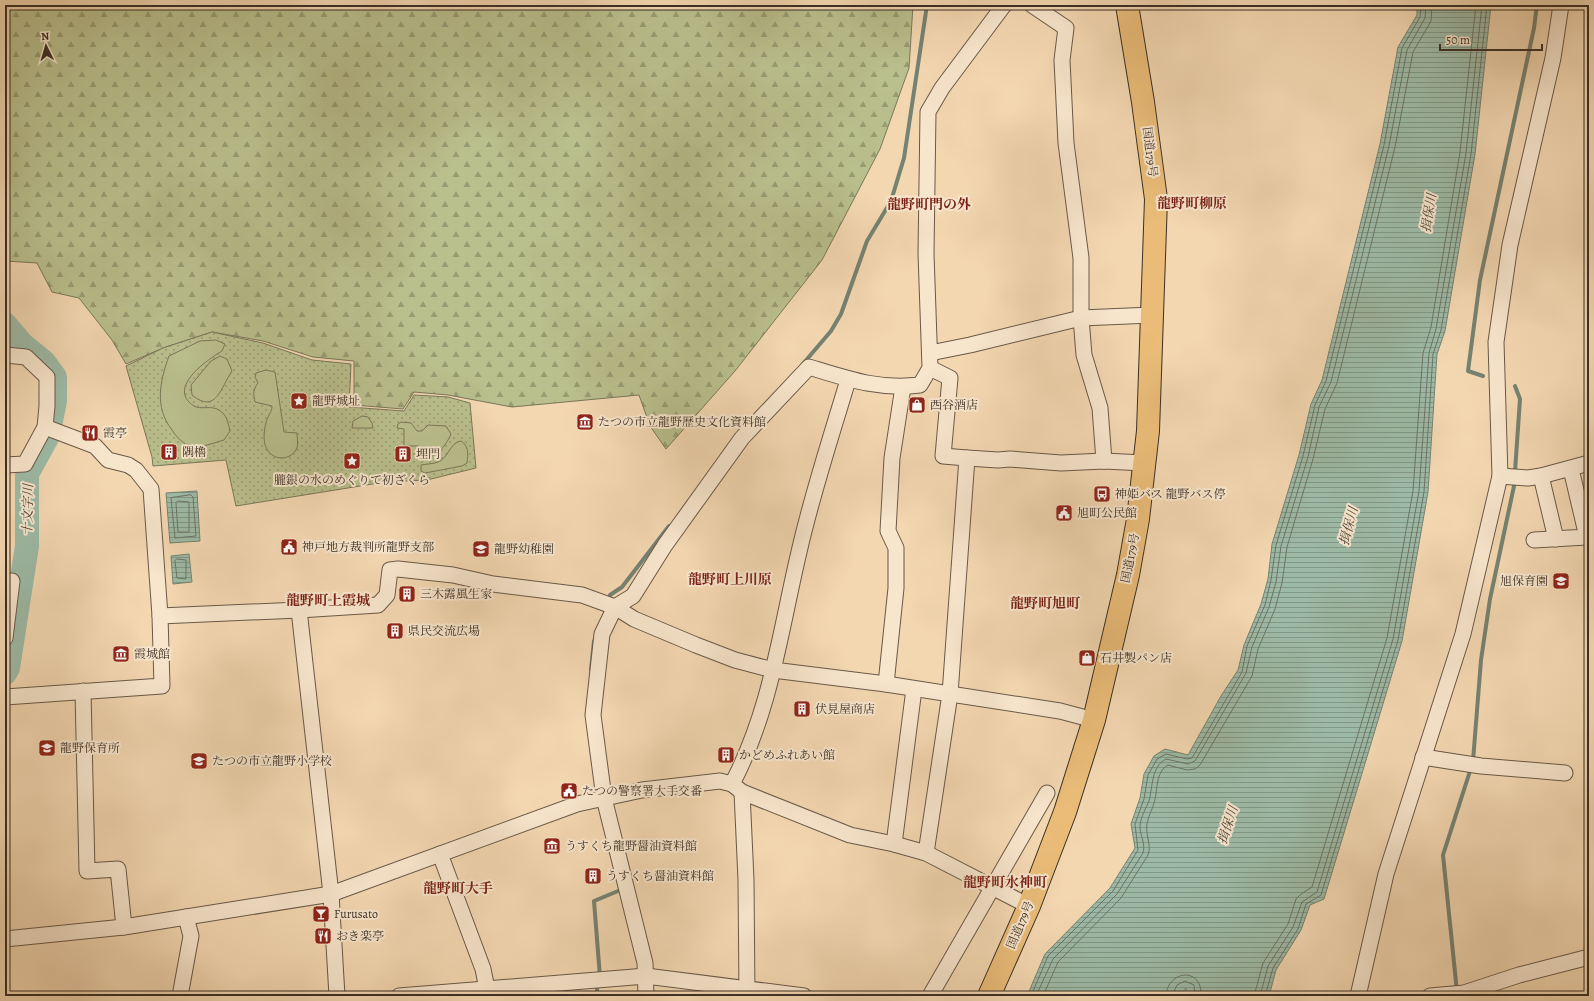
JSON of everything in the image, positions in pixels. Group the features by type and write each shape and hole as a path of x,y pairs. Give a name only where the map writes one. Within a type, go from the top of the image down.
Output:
{"highway":[{"name":"国道179号","path":"989,996 1029,906 1065,812 1094,720 1128,575 1138,519 1148,431 1156,199 1144,102 1127,5"}],"street":[{"path":"646,996 646,976 643,955 600,799 593,715 602,634 615,607 634,596 665,544 742,438 809,366 848,380 880,386 903,387 920,385 930,368 926,254 928,112 942,88 1004,5"},
{"path":"1032,5 1066,28 1062,60 1066,135 1081,258 1081,318 1084,355 1100,408 1104,461"},
{"path":"1358,996 1386,874 1463,634 1500,476 1497,334 1510,245 1553,58 1561,5"},
{"path":"930,352 970,345 1081,318 1152,315"},
{"path":"5,355 26,357 47,377 47,406 51,429 25,464 5,465"},
{"path":"930,368 950,378 944,456 1061,463 1104,461 1144,463"},
{"path":"748,992 746,880 737,788 742,766 762,715 774,670 799,551 848,380"},
{"path":"886,684 896,588 896,548 888,531 892,458 903,387"},
{"path":"5,697 162,686 160,616 151,489 136,470 128,465 108,460 94,446 51,429"},
{"path":"926,853 950,694 967,458"},
{"path":"1500,476 1534,477 1589,464"},
{"path":"1534,540 1587,536 1571,469"},
{"path":"1534,477 1556,539"},
{"path":"160,616 299,610 378,604 387,595 390,570 398,569 453,575 494,584 582,595 615,607 634,619 696,645 735,660 774,670 886,684 1060,711 1094,720"},
{"path":"5,581 12,581 6,628"},
{"path":"299,610 331,894 337,996"},
{"path":"894,844 914,689"},
{"path":"83,691 87,871 118,869 124,927"},
{"path":"1423,757 1474,765 1565,773"},
{"path":"5,939 124,927 331,894 577,804 642,790 720,781 850,835 894,844 926,853 1029,906"},
{"path":"930,996 1048,793"},
{"path":"440,854 483,969 482,991"},
{"path":"180,996 191,936 186,917"},
{"path":"1430,996 1459,994 1519,975 1589,957"},
{"path":"399,996 482,991 646,976 748,992 804,996"}],"green space":[{"path":"5,5 913,5 909,68 880,149 822,260 735,371 666,449 650,426 639,395 512,407 448,395 414,392 403,409 354,405 354,361 313,357 263,341 212,332 163,348 126,364 112,340 79,298 52,292 37,263 5,261"},
{"path":"212,332 263,343 312,360 351,364 349,407 404,411 414,395 448,397 470,403 476,468 427,480 385,482 236,506 226,460 153,466 152,457 126,366 163,348"},
{"path":"216,340 225,344 222,351 207,361 192,375 184,391 187,399 194,406 200,408 213,408 222,412 227,419 230,431 224,440 202,446 188,445 181,441 166,421 160,394 163,375 169,356 200,341"},
{"path":"220,356 227,359 232,371 217,396 207,402 200,400 192,395 191,385 211,361"},
{"path":"266,370 275,372 284,432 297,433 298,444 296,450 293,454 284,458 272,455 265,445 265,429 272,406 255,402 254,399 254,390 258,383 255,377 256,373"},
{"path":"362,416 368,417 373,428 352,428 353,421"},
{"path":"401,422 411,423 417,431 422,431 428,425 446,426 451,434 446,444 434,455 423,459 417,459 420,456 419,446 404,446 404,429 397,428 398,424"},
{"path":"461,441 467,448 467,463 462,466 425,473 421,471 421,465 442,460 451,447 457,442"}],"water":[{"name":"揖保川","path":"1417,5 1491,5 1475,154 1445,331 1437,354 1428,492 1402,641 1324,899 1310,905 1301,930 1276,970 1269,996 1186,996 1186,988 1180,996 1027,996 1045,954 1110,888 1135,848 1131,824 1140,798 1144,774 1154,756 1165,749 1188,755 1221,696 1238,670 1244,645 1261,604 1268,579 1272,544 1299,455 1311,404 1322,380 1380,144 1398,47 1417,15"},
{"path":"197,491 200,541 170,543 166,493"},
{"path":"189,554 192,582 173,584 171,556"}],"waterway":[{"path":"802,365 831,331 841,314 867,241 891,201 904,158 927,5"},
{"path":"1483,376 1468,371 1480,280 1534,28 1537,5"},
{"name":"十文字川","path":"5,324 22,344 44,362 55,377 55,401 48,436 27,474 27,546 8,668 5,673"},
{"path":"1473,761 1481,660 1490,599 1514,486 1520,399 1515,386"},
{"path":"609,601 610,595 622,587 669,526"},
{"path":"591,670 594,641"},
{"path":"1457,992 1443,855 1471,768"},
{"path":"600,977 594,901 623,889"},
{"path":"596,996 598,984"}],"place":[{"name":"龍野城址","path":"299,401"},
{"name":"西谷酒店","path":"917,405"},
{"name":"たつの市立龍野歴史文化資料館","path":"585,422"},
{"name":"霞亭","path":"90,433"},
{"name":"隅櫓","path":"169,452"},
{"name":"埋門","path":"403,454"},
{"name":"朧銀の水のめぐりて初ざくら","path":"352,461"},
{"name":"神姫バス 龍野バス停","path":"1102,494"},
{"name":"旭町公民館","path":"1064,513"},
{"name":"神戸地方裁判所龍野支部","path":"289,547"},
{"name":"龍野幼稚園","path":"481,549"},
{"name":"旭保育園","path":"1561,581"},
{"name":"三木露風生家","path":"407,594"},
{"name":"県民交流広場","path":"395,631"},
{"name":"霞城館","path":"121,654"},
{"name":"石井製パン店","path":"1087,658"},
{"name":"伏見屋商店","path":"802,709"},
{"name":"龍野保育所","path":"47,748"},
{"name":"かどめふれあい館","path":"726,755"},
{"name":"たつの市立龍野小学校","path":"199,761"},
{"name":"たつの警察署大手交番","path":"569,791"},
{"name":"うすくち龍野醤油資料館","path":"552,846"},
{"name":"うすくち醤油資料館","path":"593,876"},
{"name":"Furusato","path":"321,914"},
{"name":"おき楽亭","path":"323,936"}],"district":[{"name":"龍野町柳原","path":"1192,203"},
{"name":"龍野町門の外","path":"929,204"},
{"name":"龍野町上川原","path":"730,579"},
{"name":"龍野町上霞城","path":"328,600"},
{"name":"龍野町旭町","path":"1045,603"},
{"name":"龍野町水神町","path":"1005,882"},
{"name":"龍野町大手","path":"458,888"}]}
